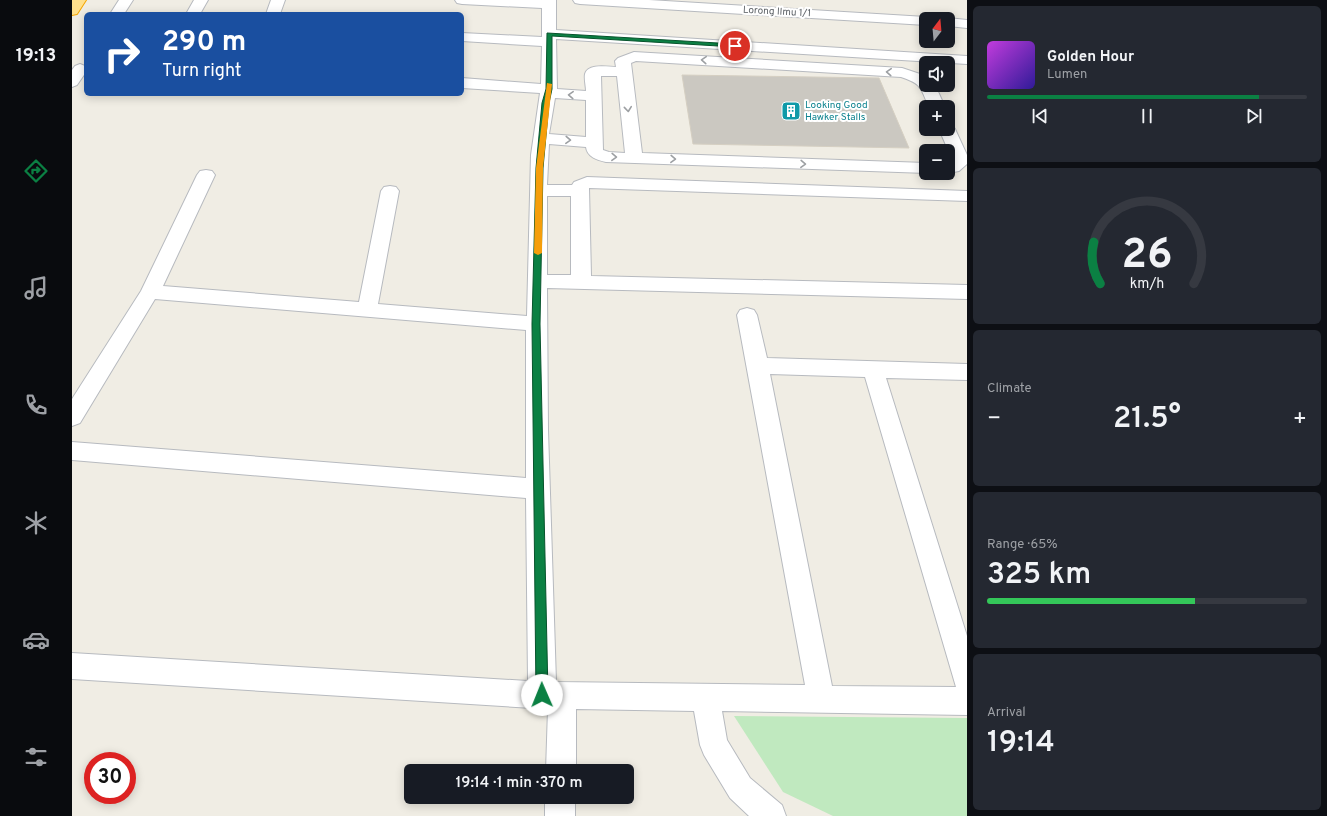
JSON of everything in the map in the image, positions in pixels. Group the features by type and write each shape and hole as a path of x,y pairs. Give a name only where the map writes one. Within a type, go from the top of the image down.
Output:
{"highway":[{"path":"72,11 80,0"}],"street":[{"path":"118,12 126,0"},
{"path":"194,12 201,0"},
{"path":"274,12 278,0"},
{"path":"462,0 549,2 548,91 542,139 539,190 536,324 539,489 552,695 560,764"},
{"name":"Lorong Ilmu 1/1","path":"580,0 919,21"},
{"path":"955,23 967,24"},
{"path":"464,37 549,38 967,60"},
{"path":"634,158 623,61 634,56 902,73 919,79"},
{"path":"72,82 79,69"},
{"path":"624,72 597,71 593,73 595,152 606,157 919,168"},
{"path":"464,83 593,96"},
{"path":"542,139 595,142"},
{"path":"955,148 960,160 955,164"},
{"path":"72,417 150,292 206,175"},
{"path":"580,282 580,186 587,182 967,196"},
{"path":"539,190 580,190"},
{"path":"368,310 390,191"},
{"path":"537,281 967,292"},
{"path":"150,292 536,324"},
{"path":"747,315 821,699"},
{"path":"758,366 967,372"},
{"path":"873,369 967,680"},
{"path":"72,450 539,489"},
{"path":"72,666 552,695 967,701"},
{"path":"705,698 714,745 740,788 771,816"},
{"path":"560,804 560,816"}],"green space":[{"path":"734,716 967,718 967,816 833,816 783,792"}],"building":[{"name":"Looking Good Hawker Stalls","path":"682,75 879,78 909,148 693,144"}],"slow traffic":[{"path":"538,253 539,168 549,84"}],"place":[{"name":"Looking Good Hawker Stalls","path":"791,111"}],"route":[{"path":"542,695 536,324 539,168 546,103 549,89 549,34 735,46"}]}
